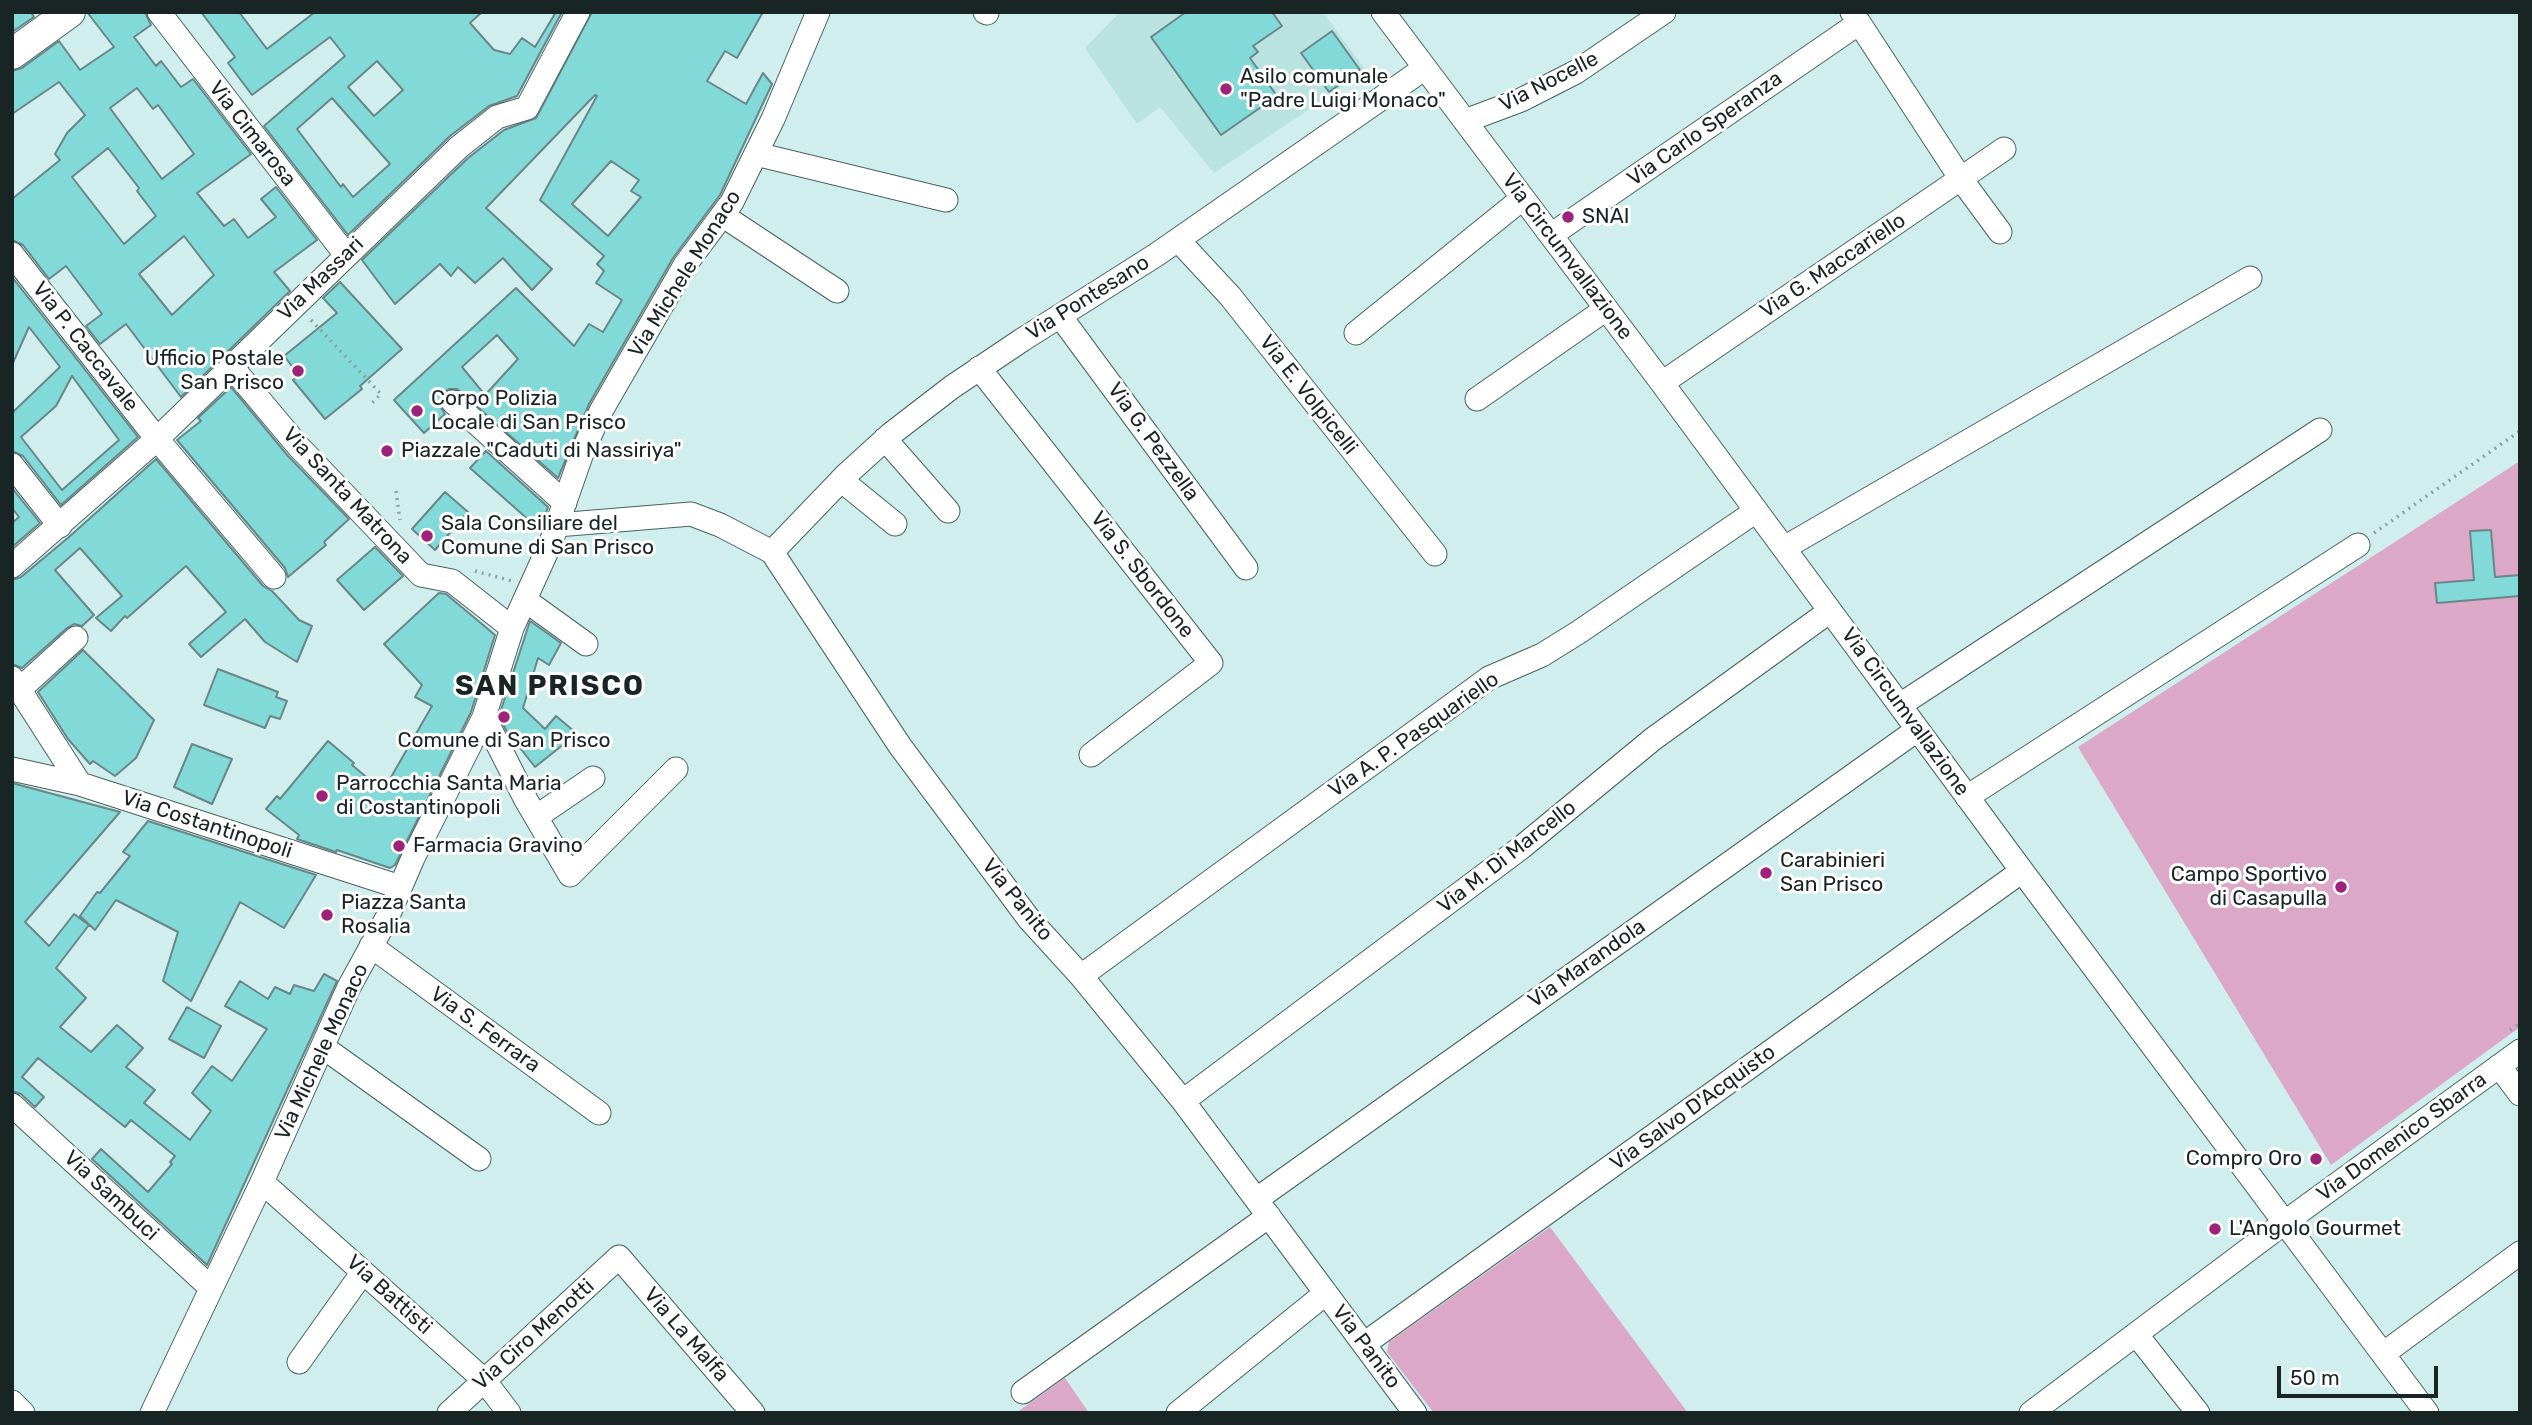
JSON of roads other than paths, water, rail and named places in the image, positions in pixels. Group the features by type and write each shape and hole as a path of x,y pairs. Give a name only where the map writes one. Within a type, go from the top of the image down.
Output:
{"street":[{"name":"Via Cimarosa","path":"159,12 346,255"},
{"name":"Via Massari","path":"12,566 157,439 459,147 497,117 527,108 578,12"},
{"name":"Via Michele Monaco","path":"152,1413 262,1182 349,987 372,946 484,717 512,628 601,411 685,265 733,202 818,12"},
{"name":"Via Circumvallazione","path":"1383,12 2427,1413"},
{"name":"Via Nocelle","path":"1465,121 1521,100 1576,72 1664,12"},
{"path":"12,54 55,17"},
{"path":"1855,18 2000,232"},
{"name":"Via Carlo Speranza","path":"1551,236 1855,18"},
{"name":"Via Pontesano","path":"772,552 841,480 886,439 979,368 1178,240 1425,68"},
{"name":"Via G. Maccariello","path":"1662,383 2004,149"},
{"path":"756,154 946,200"},
{"path":"1356,333 1523,198"},
{"path":"722,215 837,291"},
{"name":"Via E. Volpicelli","path":"1178,240 1230,296 1434,554"},
{"name":"Via P. Caccavale","path":"12,254 157,439 274,577"},
{"path":"1784,548 2250,278"},
{"path":"1476,399 1606,309"},
{"name":"Via G. Pezzella","path":"1060,316 1246,568"},
{"name":"Via Santa Matrona","path":"231,366 299,447 421,575 452,581 512,628"},
{"name":"Via S. Sbordone","path":"979,368 1211,663 1091,755"},
{"path":"453,402 561,514"},
{"path":"1900,705 2320,430"},
{"path":"886,439 948,511"},
{"path":"12,465 60,526"},
{"path":"841,480 895,524"},
{"name":"Via A. P. Pasquariello","path":"1082,976 1489,678 1542,655 1579,632 1756,511"},
{"name":"Via Panito","path":"561,514 691,514 720,525 772,552 900,746 1029,919 1082,976 1183,1101 1415,1413"},
{"path":"1967,797 2358,545"},
{"path":"525,600 586,644"},
{"name":"Via M. Di Marcello","path":"1183,1101 1522,848 1653,739 1830,611"},
{"path":"76,638 16,683 80,784"},
{"path":"484,717 536,817 570,875 676,769"},
{"name":"Via Marandola","path":"1023,1392 1263,1208 1917,730"},
{"name":"Via Costantinopoli","path":"12,769 80,784 400,887"},
{"path":"536,817 593,778"},
{"name":"Via Salvo D'Acquisto","path":"1364,1345 2022,871"},
{"name":"Via S. Ferrara","path":"372,946 599,1113"},
{"path":"323,1047 479,1159"},
{"name":"Via Domenico Sbarra","path":"2031,1413 2284,1223 2520,1051"},
{"path":"2499,1066 2520,1094"},
{"name":"Via Sambuci","path":"12,1105 210,1287"},
{"name":"Via Battisti","path":"262,1182 484,1380 509,1413"},
{"path":"2383,1354 2520,1253"},
{"name":"Via Ciro Menotti","path":"449,1413 619,1258"},
{"name":"Via La Malfa","path":"619,1258 753,1413"},
{"path":"299,1362 363,1272"},
{"path":"1178,1413 1326,1293"},
{"path":"2136,1334 2198,1413"},
{"path":"12,1402 23,1413"}],"place":[{"name":"Asilo comunale \"Padre Luigi Monaco\"","path":"1226,89"},
{"name":"SNAI","path":"1568,217"},
{"name":"Ufficio Postale San Prisco","path":"298,371"},
{"name":"Corpo Polizia Locale di San Prisco","path":"417,411"},
{"name":"Piazzale \"Caduti di Nassiriya\"","path":"387,451"},
{"name":"Sala Consiliare del Comune di San Prisco","path":"427,536"},
{"name":"Comune di San Prisco","path":"504,717"},
{"name":"Parrocchia Santa Maria di Costantinopoli","path":"322,796"},
{"name":"Farmacia Gravino","path":"399,846"},
{"name":"Carabinieri San Prisco","path":"1766,873"},
{"name":"Campo Sportivo di Casapulla","path":"2341,887"},
{"name":"Piazza Santa Rosalia","path":"327,915"},
{"name":"Compro Oro","path":"2316,1159"},
{"name":"L'Angolo Gourmet","path":"2215,1229"}],"district":[{"name":"SAN PRISCO","path":"550,687"}]}
